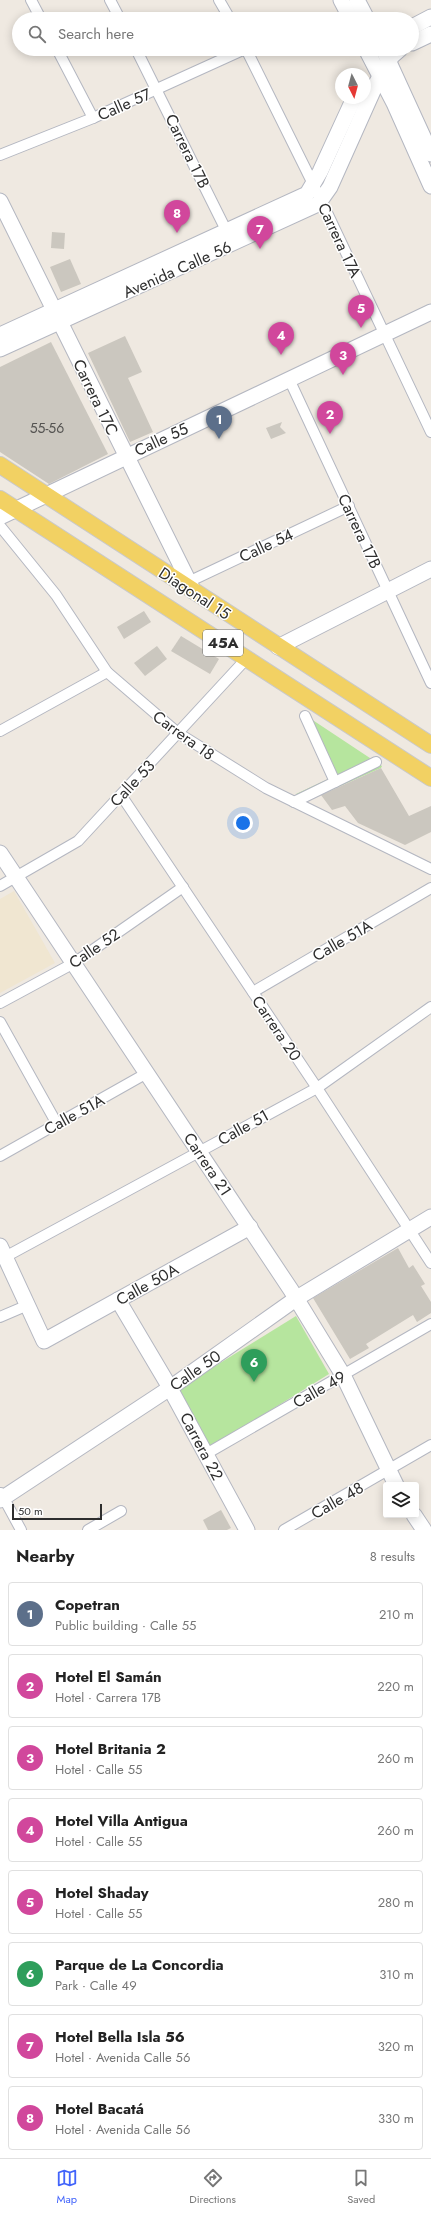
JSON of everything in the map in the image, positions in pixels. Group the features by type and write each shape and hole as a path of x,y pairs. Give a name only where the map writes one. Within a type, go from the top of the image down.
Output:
{"main road":[{"name":"Diagonal 15","path":"0,465 188,586 278,647 429,742"},
{"name":"Diagonal 15","path":"0,499 431,778"}],"street":[{"path":"30,0 37,12"},
{"path":"110,0 116,12"},
{"path":"219,0 226,12"},
{"path":"342,0 348,12"},
{"path":"357,0 363,12"},
{"path":"419,23 431,17"},
{"path":"419,40 431,34"},
{"path":"61,56 93,118"},
{"name":"Carrera 17B","path":"140,56 158,89 227,232"},
{"name":"Calle 57","path":"0,155 93,118 231,56"},
{"name":"Carrera 17A","path":"250,56 314,185 431,432"},
{"path":"370,56 431,186"},
{"path":"370,68 373,62 380,56"},
{"name":"Avenida Calle 56","path":"0,336 56,316 311,209 321,200 330,187 380,76 383,56"},
{"path":"386,56 431,154"},
{"name":"Avenida Calle 56","path":"0,349 56,316 227,232 303,197 310,192 314,185 351,104"},
{"name":"Carrera 17C","path":"0,201 188,586"},
{"name":"Calle 55","path":"0,517 44,494 431,312"},
{"name":"Carrera 17B","path":"289,378 431,683"},
{"name":"Calle 54","path":"188,586 349,506"},
{"name":"Carrera 18","path":"0,526 56,596 107,672 178,733 228,766 294,802 431,869"},
{"path":"278,647 431,569"},
{"name":"Calle 53","path":"0,886 78,841 247,658"},
{"path":"0,731 107,672"},
{"path":"305,716 335,782"},
{"path":"294,802 376,762"},
{"name":"Carrera 20","path":"121,795 318,1088 431,1263"},
{"name":"Carrera 21","path":"0,853 297,1298 343,1375 394,1482"},
{"name":"Calle 52","path":"0,1003 74,963 183,887"},
{"name":"Calle 51A","path":"253,992 431,888"},
{"name":"Calle 51","path":"3,1252 318,1088 431,1007"},
{"path":"0,1022 57,1124"},
{"name":"Calle 51A","path":"0,1156 147,1073"},
{"name":"Calle 50","path":"1,1497 170,1388 297,1298 431,1217"},
{"name":"Calle 50A","path":"28,1305 44,1340 250,1228"},
{"path":"0,1317 28,1305 3,1252"},
{"name":"Carrera 22","path":"118,1300 170,1388 247,1530"},
{"name":"Calle 49","path":"206,1454 431,1324"},
{"name":"Calle 48","path":"284,1530 431,1445"},
{"path":"1,1497 21,1530"},
{"path":"88,1530 121,1511"},
{"path":"416,1518 424,1530"}],"shaded area":[{"path":"14,891 55,963 0,993 0,899"}],"green space":[{"path":"302,713 382,766 381,768 309,800 296,794 328,779"},
{"path":"296,1316 329,1374 208,1449 178,1389"}],"building":[{"path":"52,232 65,233 64,249 51,248"},
{"path":"70,259 81,284 61,292 50,267"},
{"path":"125,336 142,372 128,378 153,432 130,442 88,353"},
{"path":"51,342 108,454 49,484 0,452 0,367"},
{"path":"282,422 280,427 286,433 271,439 266,428"},
{"path":"144,611 151,622 124,639 117,627"},
{"path":"181,636 219,659 210,674 171,651"},
{"path":"157,646 167,659 145,676 134,663"},
{"path":"381,768 409,816 431,806 431,832 405,845 358,823 345,806 332,810 321,795"},
{"path":"398,1248 409,1268 413,1265 425,1284 421,1286 431,1302 431,1313 417,1322 413,1315 366,1344 369,1348 350,1359 313,1298"},
{"path":"221,1510 231,1528 227,1530 208,1530 203,1520"}],"place":[{"name":"Hotel Bacatá","path":"177,233"},
{"name":"Hotel Bella Isla 56","path":"260,249"},
{"name":"Hotel Shaday","path":"361,328"},
{"name":"Hotel Villa Antigua","path":"281,355"},
{"name":"Hotel Britania 2","path":"343,375"},
{"name":"Hotel El Samán","path":"330,434"},
{"name":"Copetran","path":"219,439"},
{"name":"Parque de La Concordia","path":"254,1382"}]}
